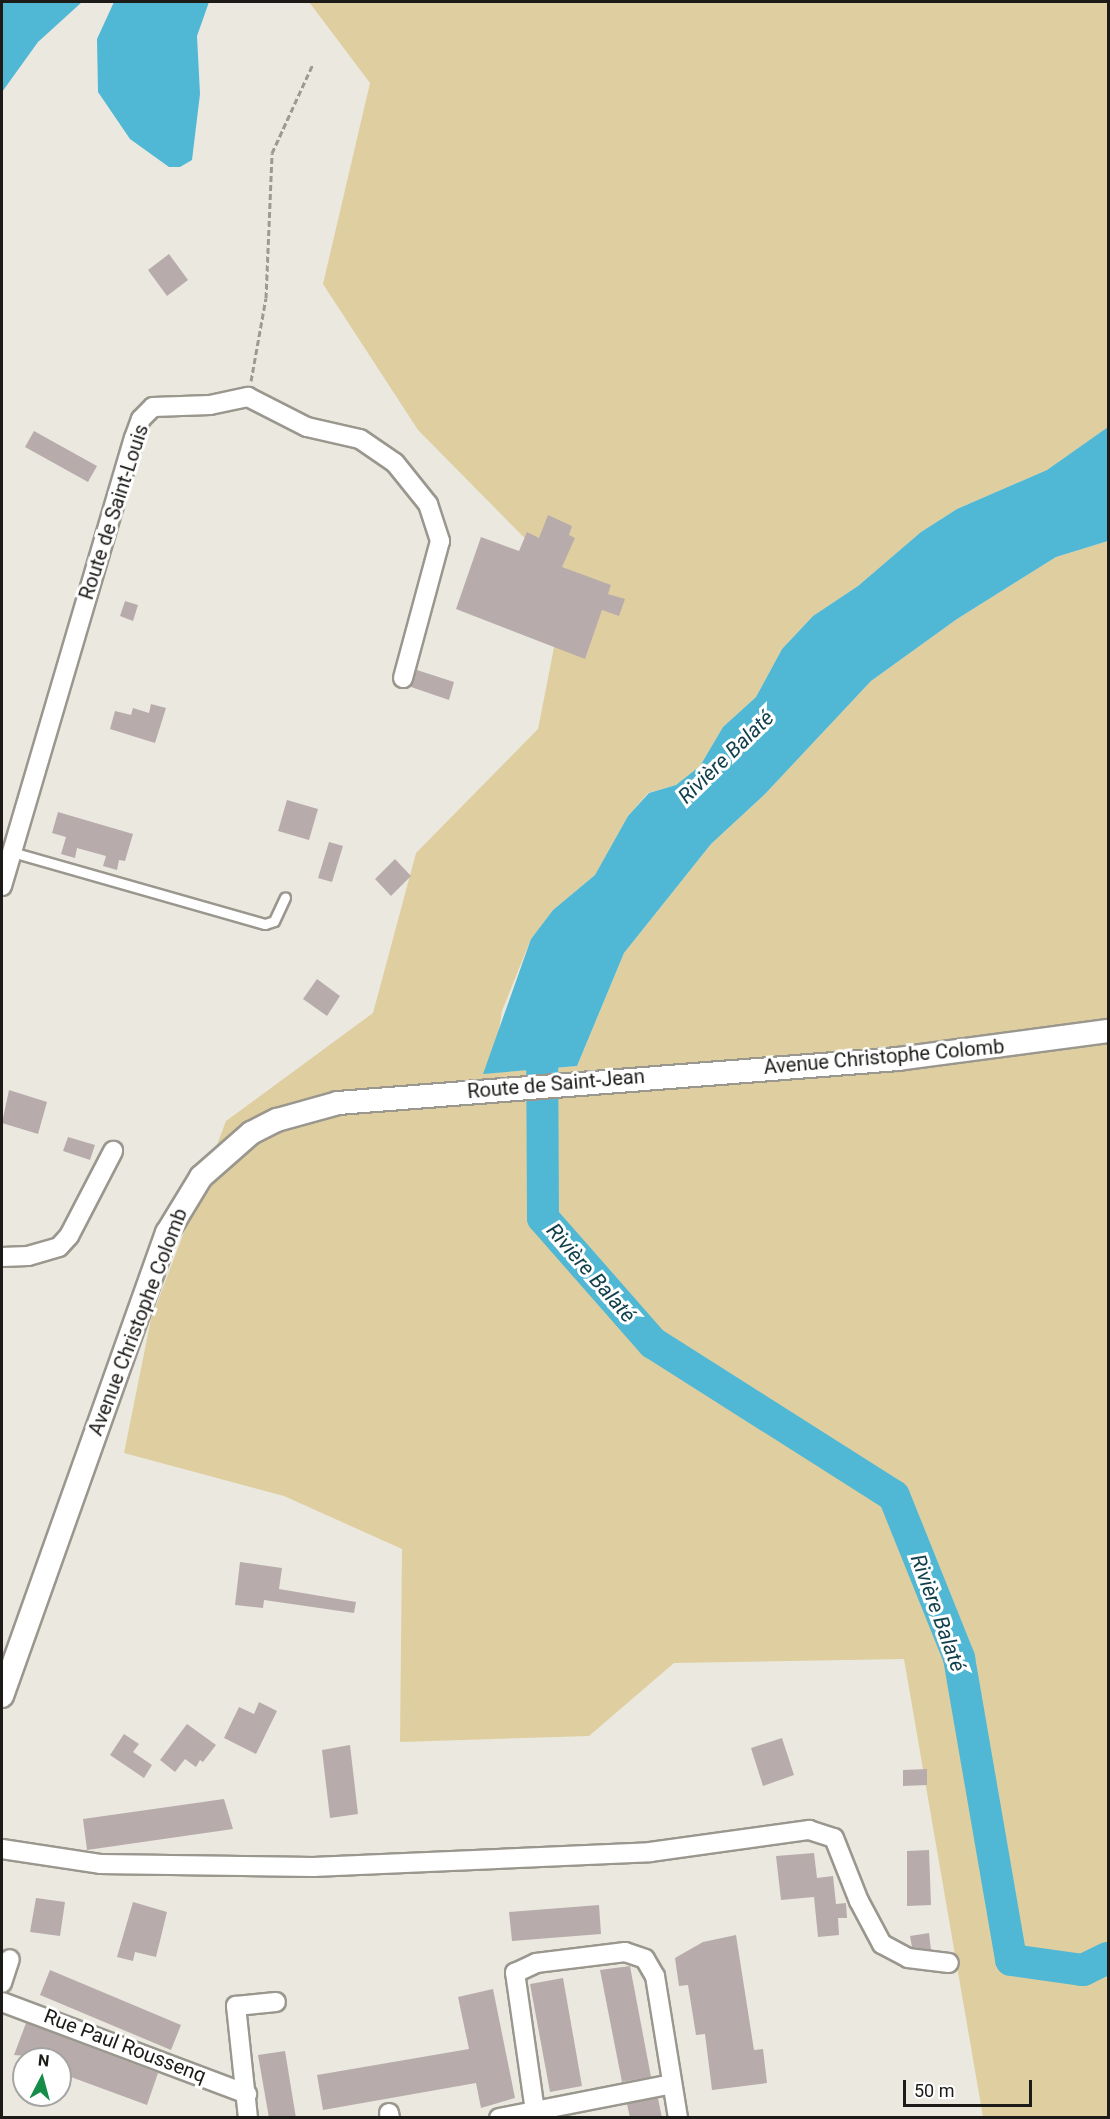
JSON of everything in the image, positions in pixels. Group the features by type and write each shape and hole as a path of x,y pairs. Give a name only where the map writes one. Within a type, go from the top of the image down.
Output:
{"street":[{"path":"248,397 307,427 360,439 395,464 428,504 440,541 403,678"},
{"name":"Route de Saint-Louis","path":"2,886 141,419 153,407 210,405 248,397"},
{"name":"Avenue Christophe Colomb","path":"659,1076 898,1059 1108,1031"},
{"name":"Route de Saint-Jean","path":"452,1093 659,1076"},
{"name":"Avenue Christophe Colomb","path":"2,1696 167,1233 201,1177 251,1133 277,1120 338,1103 452,1093"},
{"path":"2,1257 28,1256 59,1247 69,1236 113,1151"},
{"path":"2,1849 100,1864 313,1867 650,1852 809,1830 834,1838 858,1901 882,1944 908,1958 949,1963"},
{"path":"535,2114 515,1973 536,1963 625,1952 645,1959 655,1976 678,2118"},
{"path":"2,1983 10,1959"},
{"name":"Rue Paul Roussenq","path":"2,2002 40,2013 247,2094"},
{"path":"248,2118 247,2094 238,2050 237,2006 276,2002"},
{"path":"499,2118 535,2114 672,2084"}],"lane":[{"path":"12,852 265,924 274,921 285,897"}],"path":[{"path":"248,397 266,298 272,153 313,64"}],"shaded area":[{"path":"309,2 1108,2 1108,427 1047,470 957,509 921,532 858,586 813,616 782,649 756,697 723,727 700,766 676,785 648,793 628,816 595,875 553,910 531,939 502,1011 498,1036 484,1073 577,1066 624,953 711,844 765,794 871,681 957,619 1056,557 1108,541 1108,2117 983,2117 904,1659 674,1663 589,1736 400,1742 402,1549 284,1496 124,1453 151,1319 226,1121 373,1013 416,853 538,729 567,581 418,430 323,284 370,83"}],"water":[{"path":"2,2 82,2 38,42 2,92"},
{"path":"114,2 209,2 197,36 200,94 192,160 180,167 169,167 130,139 98,92 97,39"},
{"path":"1108,427 1108,541 1056,557 957,619 871,681 765,794 711,844 624,953 577,1066 483,1074 531,939 553,910 595,875 628,816 649,793 676,785 700,766 723,727 756,697 782,649 813,616 858,586 921,532 957,509 1047,470"}],"building":[{"path":"169,254 188,280 167,296 148,270"},
{"path":"34,431 97,466 88,482 25,447"},
{"path":"548,515 572,526 569,535 575,538 562,567 611,585 608,594 625,599 619,616 602,610 585,659 456,609 481,537 519,551 527,532 539,538"},
{"path":"125,601 138,605 133,621 120,616"},
{"path":"417,670 454,682 449,700 411,687"},
{"path":"151,704 166,708 155,743 110,729 115,711 131,715 133,708 149,713"},
{"path":"287,800 318,809 309,840 278,831"},
{"path":"58,812 133,834 125,861 119,860 117,870 103,866 106,856 77,848 75,858 61,854 66,837 52,833"},
{"path":"329,842 343,846 332,882 318,878"},
{"path":"395,859 411,876 391,896 375,879"},
{"path":"317,979 340,996 327,1016 303,999"},
{"path":"9,1090 47,1102 38,1134 2,1123"},
{"path":"68,1137 95,1145 90,1160 63,1151"},
{"path":"240,1562 282,1568 279,1589 356,1602 354,1613 264,1600 263,1608 235,1605"},
{"path":"259,1702 277,1711 256,1754 224,1738 239,1707 254,1714"},
{"path":"187,1724 216,1745 203,1762 200,1760 196,1767 185,1759 175,1772 160,1760"},
{"path":"124,1734 139,1744 133,1752 152,1765 144,1778 110,1755"},
{"path":"782,1738 794,1775 763,1786 751,1748"},
{"path":"350,1745 358,1814 330,1818 322,1750"},
{"path":"927,1769 927,1785 903,1786 903,1770"},
{"path":"224,1799 233,1829 87,1850 83,1819"},
{"path":"929,1850 931,1905 907,1906 907,1851"},
{"path":"814,1853 817,1878 833,1876 836,1904 846,1903 847,1918 838,1918 839,1935 818,1937 814,1897 781,1900 776,1856"},
{"path":"36,1898 65,1902 60,1936 30,1932"},
{"path":"133,1902 167,1912 156,1957 135,1952 133,1961 117,1957"},
{"path":"599,1905 601,1934 512,1941 509,1912"},
{"path":"929,1933 931,1950 912,1947 910,1936"},
{"path":"736,1935 754,2050 763,2049 767,2083 712,2090 705,2034 696,2035 688,1985 679,1986 675,1958 703,1942"},
{"path":"630,1966 651,2077 622,2082 600,1970"},
{"path":"50,1970 181,2025 171,2050 40,1995"},
{"path":"563,1978 582,2086 550,2092 530,1984"},
{"path":"493,1989 515,2098 481,2108 476,2083 323,2110 317,2075 469,2049 458,1997"},
{"path":"26,2023 158,2073 147,2105 72,2077 72,2047 17,2047"},
{"path":"285,2051 296,2118 269,2118 258,2055"},
{"path":"658,2098 662,2118 630,2118 627,2104"}],"waterway":[{"name":"Rivière Balaté","path":"542,1025 543,1218 653,1343 894,1496 959,1658 1011,1960 1083,1970 1108,1958"}]}
